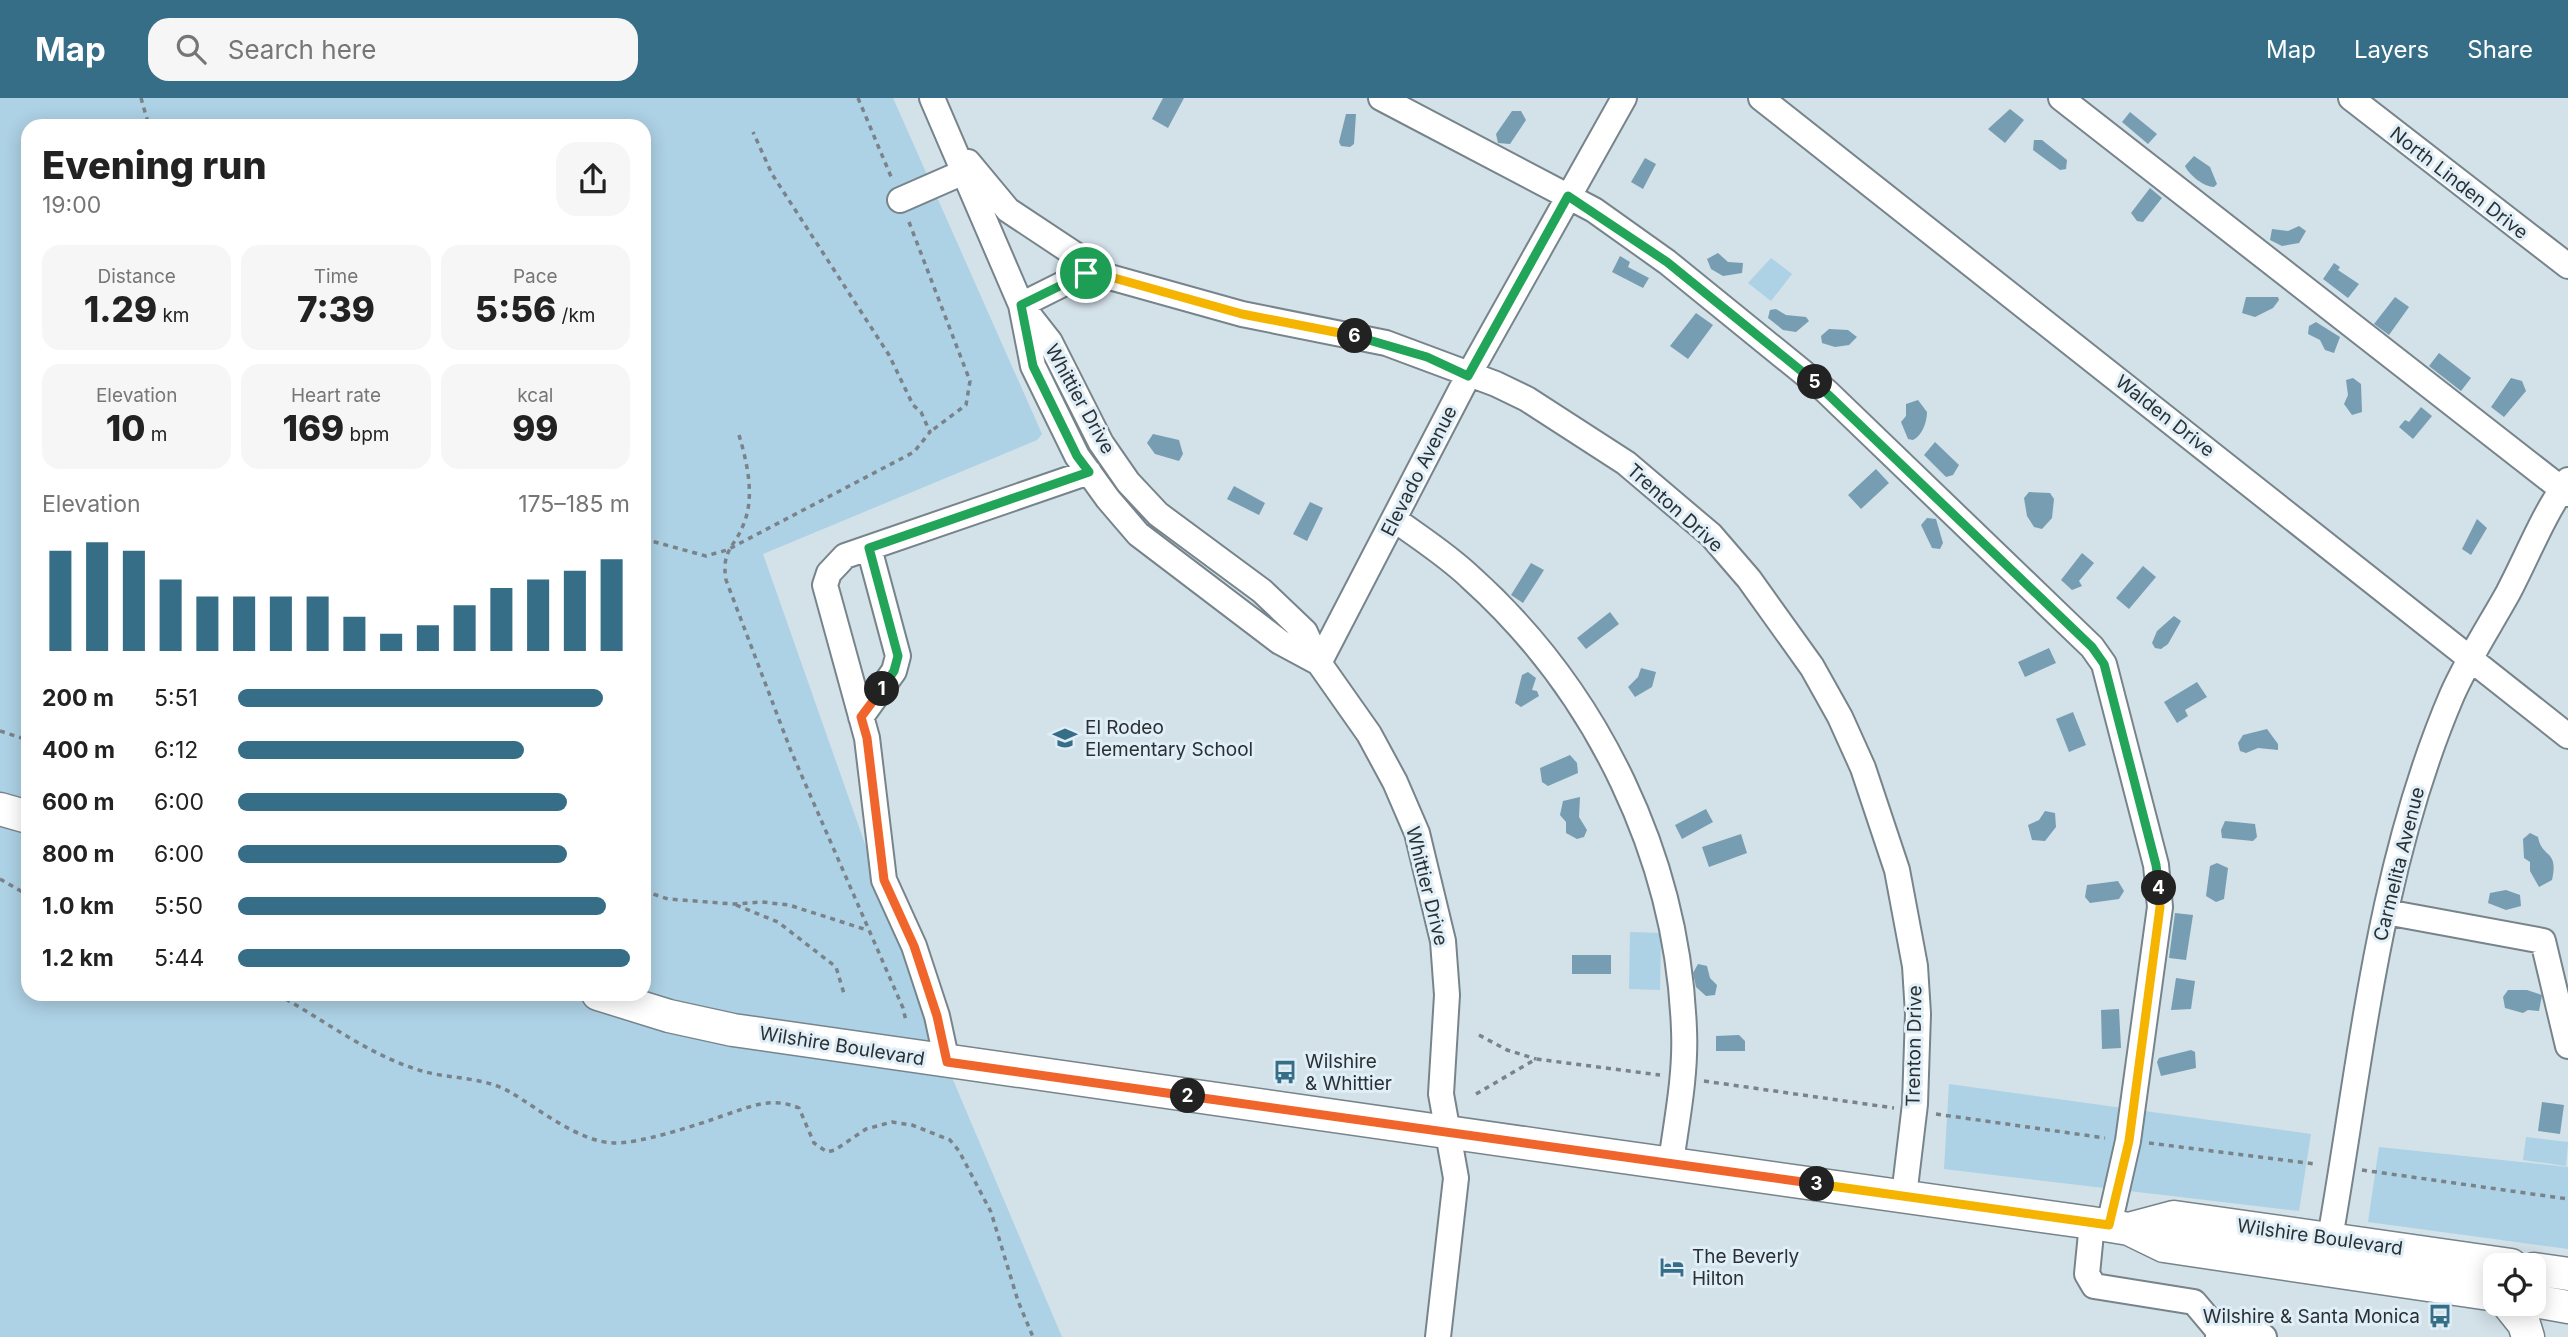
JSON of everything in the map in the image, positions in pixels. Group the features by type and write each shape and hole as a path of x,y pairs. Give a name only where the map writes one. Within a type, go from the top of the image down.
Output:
{"main road":[{"path":"0,809 21,815"},
{"name":"Wilshire Boulevard","path":"623,1001 712,1026 947,1062 2110,1226 2164,1246 2483,1293"},
{"name":"Wilshire Boulevard","path":"2110,1226 2174,1217 2483,1261"},
{"path":"2546,1270 2568,1273"},
{"path":"2546,1303 2568,1307"},
{"path":"2518,1316 2524,1324 2528,1337"}],"street":[{"name":"Whittier Drive","path":"932,98 1021,305 1033,366 1077,456 1138,534 1291,650 1319,663"},
{"path":"1381,98 1568,196 1667,262 1826,391 2092,647 2104,664 2156,865 2160,907 2129,1141 2110,1226 2087,1274 2094,1286 2194,1302 2219,1336 2242,1327 2253,1329 2264,1337"},
{"name":"Elevado Avenue","path":"1319,663 1468,376 1624,98"},
{"name":"Walden Drive","path":"1761,98 2568,736"},
{"path":"2061,98 2566,488"},
{"name":"North Linden Drive","path":"2351,98 2568,266"},
{"path":"951,142 1009,209 1107,276"},
{"path":"900,200 964,172"},
{"name":"Trenton Drive","path":"1021,305 1086,273 1107,276 1242,314 1386,344 1496,384 1527,399 1626,463 1711,535 1765,601 1812,667 1840,717 1863,768 1897,870 1914,966 1918,1062 1904,1196"},
{"name":"Whittier Drive","path":"1021,305 1050,342 1101,443 1128,482 1158,514 1262,590 1305,632 1319,663 1369,734 1418,833 1443,941 1447,995 1441,1094 1450,1132 1456,1178 1438,1337"},
{"path":"947,1062 937,1016 914,946 884,880 867,738 825,585 829,573 845,556 1089,472"},
{"name":"Carmelita Avenue","path":"2330,1238 2358,1044 2410,810 2434,740 2469,656 2508,593 2566,488"},
{"path":"1394,519 1470,576 1536,646 1593,726 1639,814 1668,908 1682,992 1685,1033 1671,1163"},
{"path":"861,717 894,671 898,656 869,548"},
{"path":"2386,912 2543,941 2568,1046"}],"path":[{"path":"141,98 147,119"},
{"path":"651,541 689,554 706,556 727,550 914,452 930,432 966,405 970,381 858,98"},
{"path":"753,132 772,174 889,355 913,405 921,412 930,432"},
{"path":"739,435 750,479 745,523 727,550 724,563 726,580 791,751 906,1021"},
{"path":"0,731 21,738"},
{"path":"0,879 21,891"},
{"path":"651,893 668,899 734,904 762,901 789,905 867,930"},
{"path":"734,904 778,922 836,967 845,997"},
{"path":"289,1001 383,1055 422,1071 509,1091 540,1113 598,1141 627,1142 723,1116 761,1102 777,1102 799,1108 814,1143 827,1152 835,1150 877,1124 912,1125 938,1133 959,1151 991,1212 1018,1301 1033,1337"},
{"path":"1479,1035 1507,1050 1536,1059 1660,1075"},
{"path":"1476,1094 1536,1059"},
{"path":"1701,1081 1896,1108"},
{"path":"1927,1112 2119,1140"},
{"path":"2136,1142 2315,1164"},
{"path":"2356,1170 2568,1199"}],"shaded area":[{"path":"0,98 893,98 1042,434 1037,440 763,554 923,1009 1062,1337 0,1337"},
{"path":"1163,98 1184,98 1168,128 1152,119"},
{"path":"2010,109 2024,120 2005,143 1988,129"},
{"path":"1512,111 1521,111 1526,120 1510,144 1498,143 1496,134"},
{"path":"2130,112 2157,134 2148,144 2122,122"},
{"path":"1346,114 1356,114 1354,144 1350,147 1341,146 1339,142"},
{"path":"2034,140 2042,140 2067,160 2066,169 2060,170 2033,150"},
{"path":"2194,156 2210,167 2217,184 2214,187 2201,183 2185,166"},
{"path":"1645,158 1656,164 1643,189 1631,182"},
{"path":"2150,188 2162,198 2143,222 2137,221 2131,213"},
{"path":"2299,226 2306,231 2299,243 2282,246 2270,240 2272,229 2288,231"},
{"path":"1718,253 1728,262 1743,263 1742,273 1723,276 1711,269 1707,259"},
{"path":"1620,256 1630,262 1628,267 1649,278 1643,288 1612,272"},
{"path":"1771,258 1792,274 1771,301 1748,283"},
{"path":"2334,263 2340,267 2338,270 2359,284 2348,298 2323,279"},
{"path":"2246,297 2278,297 2279,300 2273,308 2255,317 2242,313"},
{"path":"2395,297 2409,307 2389,335 2374,324"},
{"path":"1776,309 1786,315 1806,317 1809,321 1796,332 1783,330 1768,318 1770,310"},
{"path":"1696,313 1713,325 1688,359 1670,346"},
{"path":"2316,322 2340,337 2334,353 2325,350 2320,340 2308,334 2309,326"},
{"path":"1829,329 1848,330 1857,337 1849,345 1835,347 1822,343 1821,336"},
{"path":"2439,353 2471,378 2461,391 2429,366"},
{"path":"2353,378 2361,384 2362,412 2352,415 2344,404 2348,395 2346,380"},
{"path":"2511,378 2522,381 2526,391 2504,417 2491,407"},
{"path":"1918,400 1927,416 1921,432 1913,440 1908,439 1901,422 1906,416 1906,404"},
{"path":"2421,407 2432,416 2413,439 2399,427 2405,420 2409,422"},
{"path":"1153,434 1179,440 1183,454 1179,461 1155,454 1147,443"},
{"path":"1935,442 1959,465 1953,475 1946,477 1924,455"},
{"path":"1876,469 1889,483 1861,509 1848,495"},
{"path":"1234,486 1265,503 1259,515 1227,499"},
{"path":"2029,492 2050,493 2054,499 2052,518 2042,529 2034,527 2027,516 2024,498"},
{"path":"1310,502 1323,508 1307,541 1293,534"},
{"path":"1927,518 1936,519 1943,543 1940,549 1932,548 1921,525"},
{"path":"2477,519 2487,528 2471,555 2462,549"},
{"path":"2082,553 2094,563 2079,581 2082,586 2072,590 2061,580"},
{"path":"1531,563 1544,570 1523,603 1511,595"},
{"path":"2143,566 2156,577 2129,609 2116,598"},
{"path":"1610,612 1619,624 1586,649 1577,638"},
{"path":"2174,616 2181,621 2168,644 2161,649 2155,648 2152,643 2157,631"},
{"path":"2049,648 2056,663 2025,677 2018,662"},
{"path":"1641,668 1656,672 1652,687 1635,697 1628,687 1638,677"},
{"path":"1528,672 1536,678 1532,690 1537,691 1539,696 1521,707 1515,703 1522,675"},
{"path":"2197,682 2207,697 2185,710 2188,716 2177,723 2164,702"},
{"path":"2073,712 2086,745 2069,752 2056,719"},
{"path":"2267,729 2278,744 2278,750 2258,748 2246,753 2240,751 2238,743 2243,735"},
{"path":"1570,755 1577,763 1578,773 1548,786 1542,782 1540,768"},
{"path":"1580,797 1579,817 1587,830 1584,837 1577,839 1566,833 1566,822 1560,815 1563,801"},
{"path":"1706,809 1713,822 1682,839 1675,825"},
{"path":"2045,811 2055,813 2056,827 2045,841 2032,840 2028,825 2039,820"},
{"path":"2225,821 2255,824 2257,837 2253,841 2222,838 2221,830"},
{"path":"2530,833 2538,837 2553,863 2552,880 2539,887 2530,871 2530,862 2524,858 2523,839"},
{"path":"1741,834 1747,853 1709,867 1702,847"},
{"path":"2217,863 2228,868 2224,899 2216,902 2206,896 2210,866"},
{"path":"2118,881 2124,891 2119,899 2090,903 2085,897 2087,885"},
{"path":"2506,890 2520,895 2521,906 2506,910 2488,903 2490,893"},
{"path":"2175,913 2193,915 2186,960 2169,958"},
{"path":"1630,932 1661,933 1660,990 1629,989"},
{"path":"1572,955 1611,955 1611,974 1572,974"},
{"path":"1698,964 1707,966 1710,978 1717,985 1715,995 1706,996 1696,987 1693,973"},
{"path":"2176,978 2195,981 2191,1009 2171,1010"},
{"path":"2508,990 2527,990 2542,995 2539,1011 2528,1010 2523,1013 2505,1008 2503,997"},
{"path":"2119,1009 2121,1048 2102,1049 2101,1010"},
{"path":"1739,1035 1745,1041 1745,1051 1716,1051 1716,1036"},
{"path":"2191,1050 2195,1052 2196,1068 2161,1076 2157,1062 2159,1058"},
{"path":"1949,1084 2311,1134 2299,1211 1944,1169"},
{"path":"2542,1102 2564,1105 2560,1134 2538,1131"},
{"path":"2526,1137 2568,1142 2566,1166 2523,1160"},
{"path":"2379,1147 2568,1167 2568,1249 2368,1222"}],"place":[{"name":"El Rodeo Elementary School","path":"1065,738"},
{"name":"Wilshire & Whittier","path":"1285,1072"},
{"name":"The Beverly Hilton","path":"1672,1267"},
{"name":"Wilshire & Santa Monica","path":"2440,1316"}],"route":[{"path":"1568,196 1594,210 1667,262 1826,391 2092,647 2104,664 2156,865 2160,907 2129,1141 2109,1225 1405,1124 947,1062 937,1016 914,946 884,880 867,738 861,717 894,671 898,656 869,548 1089,472 1077,456 1033,366 1028,352 1021,305 1062,282 1086,273 1107,276 1242,314 1343,332 1427,357 1468,376 1568,196"}]}
